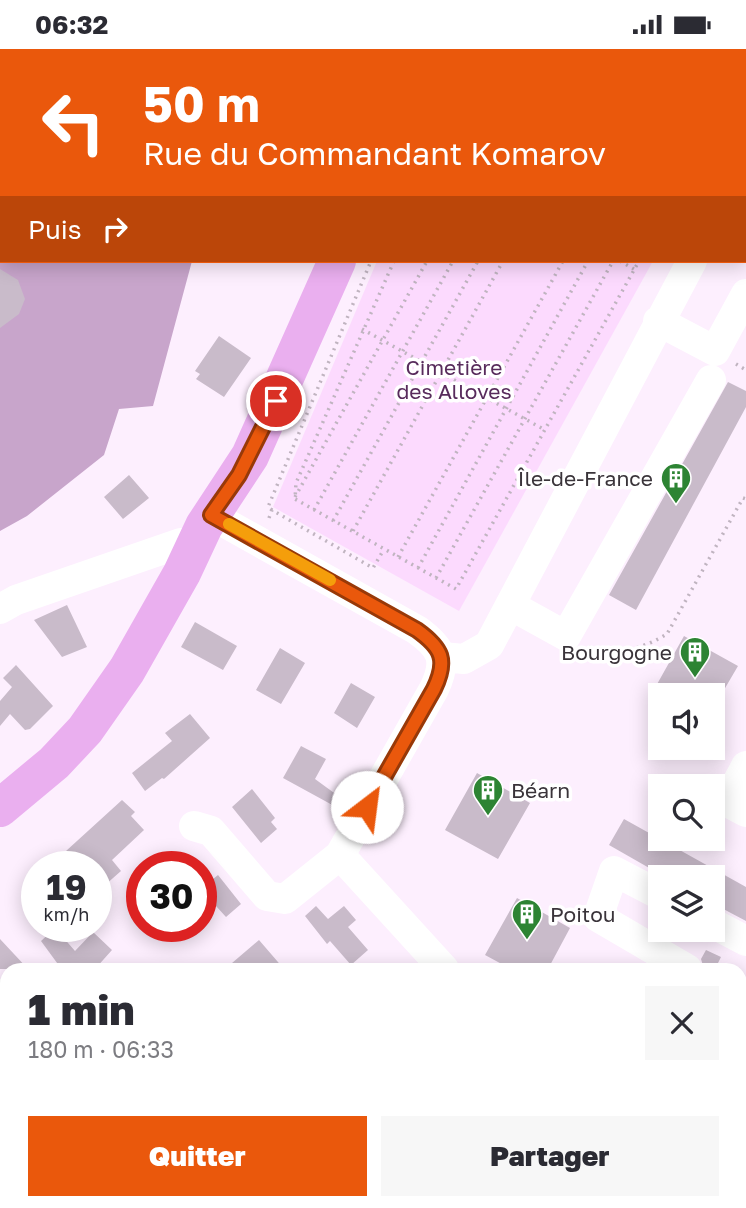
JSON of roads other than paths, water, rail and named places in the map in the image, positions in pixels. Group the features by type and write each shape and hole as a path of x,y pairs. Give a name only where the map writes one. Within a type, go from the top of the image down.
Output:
{"main road":[{"path":"0,808 54,763 108,700 152,628 202,530 239,475 267,421 336,263"}],"street":[{"path":"442,657 464,659 489,645 691,263"},
{"path":"658,321 715,351 746,295"},
{"path":"509,605 566,635 711,380"},
{"path":"0,609 16,600 181,543 202,530 259,539 434,642 442,657 442,673 340,855 285,899 267,896 211,831 194,826"},
{"path":"737,807 746,766"},
{"path":"340,855 439,963"},
{"path":"648,889 614,871 598,917 677,963"},
{"path":"725,930 746,941"}],"place":[{"name":"Île-de-France","path":"676,505"},
{"name":"Bourgogne","path":"695,679"},
{"name":"Béarn","path":"488,817"},
{"name":"Poitou","path":"527,941"}],"park label":[{"name":"Cimetière des Alloves","path":"454,379"}]}
